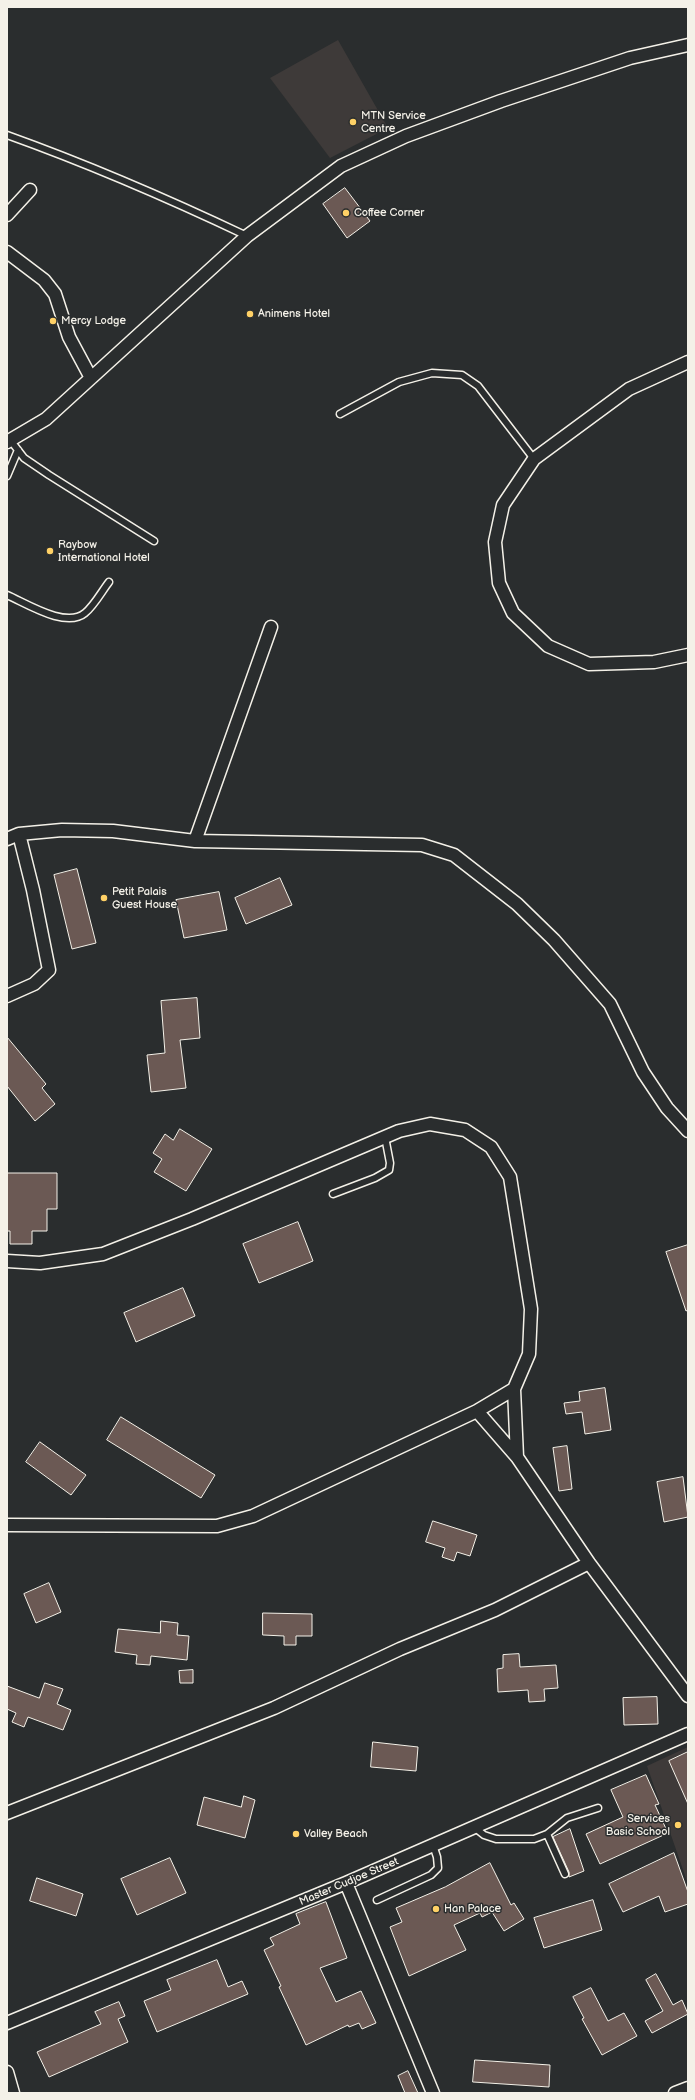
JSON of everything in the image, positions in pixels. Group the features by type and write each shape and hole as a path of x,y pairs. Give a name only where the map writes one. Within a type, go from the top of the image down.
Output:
{"street":[{"path":"12,444 46,419 247,236 341,166 406,136 501,101 630,58 688,45"},
{"path":"7,215 30,190"},
{"path":"7,252 44,280 55,294 69,337 91,378"},
{"path":"688,362 629,389 534,458 503,505 495,542 499,583 513,613 548,646 589,664 654,662 688,655"},
{"path":"195,841 271,627"},
{"path":"7,839 19,834 62,830 112,831 195,841 422,845 454,855 517,904 554,940 610,1004 642,1072 667,1108 688,1131"},
{"path":"7,996 34,984 49,970 33,890 19,834"},
{"path":"7,1261 40,1263 103,1254 192,1219 399,1131 430,1124 465,1130 491,1147 510,1177 531,1309 529,1354 514,1389 517,1457"},
{"path":"7,1525 217,1526 253,1516 477,1411 514,1389"},
{"path":"477,1411 517,1457 589,1564 688,1696"},
{"path":"7,1813 274,1708 400,1649 495,1610 589,1564"},
{"name":"Master Cudjoe Street","path":"7,2023 346,1884 688,1734"},
{"path":"346,1884 433,2093"},
{"path":"7,2072 13,2093"},
{"path":"675,2093 688,2088"}],"lane":[{"path":"7,135 42,148 185,208 247,236"},
{"path":"340,414 399,382 432,373 462,375 478,386 534,458"},
{"path":"7,476 12,444"},
{"path":"12,444 24,458 49,476 154,541"},
{"path":"7,595 48,614 60,618 73,618 84,614 109,582"},
{"path":"333,1194 375,1178 389,1170 390,1163 385,1137"},
{"path":"474,1827 484,1835 496,1839 534,1839 547,1834 567,1818 598,1808"},
{"path":"547,1834 565,1874"},
{"path":"377,1900 431,1875 438,1868 437,1856 433,1845"}],"shaded area":[{"path":"338,40 388,128 330,158 270,78"},
{"name":"Services Basic School","path":"688,1747 688,1884 647,1766"}],"building":[{"name":"Coffee Corner","path":"345,188 370,221 347,238 323,204"},
{"path":"77,869 96,943 72,949 54,875"},
{"path":"280,878 292,905 246,924 235,898"},
{"path":"219,892 227,930 184,938 176,900"},
{"path":"197,998 200,1038 180,1040 186,1088 151,1092 147,1055 165,1053 161,1001"},
{"path":"7,1037 46,1084 42,1088 55,1104 35,1121 7,1086"},
{"path":"180,1129 212,1149 186,1191 154,1172 162,1159 153,1153 165,1134 173,1140"},
{"path":"7,1173 57,1173 57,1209 47,1209 47,1231 32,1231 32,1244 10,1244 10,1231 7,1231"},
{"path":"298,1222 313,1261 259,1283 243,1244"},
{"path":"688,1245 688,1310 686,1311 666,1252"},
{"path":"183,1288 195,1316 136,1342 124,1313"},
{"path":"605,1388 611,1430 585,1434 582,1412 566,1414 564,1403 580,1401 579,1392"},
{"path":"121,1417 215,1475 201,1498 107,1440"},
{"path":"40,1442 86,1475 71,1495 26,1462"},
{"path":"567,1446 572,1489 559,1491 553,1448"},
{"path":"683,1477 688,1517 664,1522 657,1482"},
{"path":"433,1521 477,1535 470,1556 457,1552 454,1561 442,1557 445,1548 426,1542"},
{"path":"49,1583 61,1612 36,1623 24,1594"},
{"path":"263,1613 312,1614 312,1636 296,1636 296,1645 284,1645 284,1636 263,1635"},
{"path":"161,1621 178,1623 177,1635 189,1636 187,1660 151,1656 150,1665 136,1664 137,1655 115,1652 118,1629 160,1633"},
{"path":"519,1654 520,1667 556,1665 558,1688 544,1689 545,1701 529,1702 528,1690 498,1692 497,1669 503,1668 503,1655"},
{"path":"193,1670 193,1683 180,1683 179,1671"},
{"path":"45,1683 63,1689 57,1704 71,1710 63,1730 28,1717 24,1727 12,1722 16,1713 7,1709 7,1686 39,1698"},
{"path":"657,1697 658,1724 624,1725 623,1698"},
{"path":"373,1742 418,1747 416,1771 371,1767"},
{"path":"688,1752 688,1804 669,1761"},
{"path":"646,1775 659,1804 655,1805 668,1833 600,1864 586,1834 623,1817 611,1790"},
{"path":"244,1796 255,1800 245,1838 197,1825 204,1797 241,1807"},
{"path":"570,1829 584,1871 569,1877 569,1872 553,1837"},
{"path":"674,1853 688,1892 688,1904 665,1912 659,1896 623,1912 609,1884"},
{"path":"170,1858 186,1893 137,1915 121,1879"},
{"path":"490,1863 511,1905 514,1903 524,1919 504,1931 492,1912 482,1917 480,1913 454,1925 466,1950 409,1976 390,1927 402,1922 396,1908 445,1887"},
{"path":"37,1878 83,1894 76,1916 30,1901"},
{"path":"593,1900 602,1930 544,1948 534,1918"},
{"path":"326,1902 347,1958 320,1968 336,2002 361,1991 376,2023 362,2029 359,2023 349,2027 348,2025 306,2045 279,1987 281,1986 264,1950 274,1945 270,1938 300,1924 296,1914"},
{"path":"217,1960 228,1987 242,1981 248,1994 157,2032 144,2001 171,1990 167,1980"},
{"path":"656,1974 673,2005 682,2000 688,2014 652,2033 645,2021 663,2011 646,1980"},
{"path":"591,1988 608,2021 624,2013 637,2036 602,2055 582,2019 584,2018 573,1997"},
{"path":"119,2002 125,2016 118,2019 128,2042 49,2077 37,2052 101,2024 95,2012"},
{"path":"475,2060 550,2065 549,2087 473,2082"},
{"path":"408,2071 418,2093 405,2093 398,2076"}],"place":[{"name":"MTN Service Centre","path":"353,122"},
{"name":"Coffee Corner","path":"346,213"},
{"name":"Animens Hotel","path":"250,314"},
{"name":"Mercy Lodge","path":"53,321"},
{"name":"Raybow International Hotel","path":"50,551"},
{"name":"Petit Palais Guest House","path":"104,898"},
{"name":"Services Basic School","path":"678,1825"},
{"name":"Valley Beach","path":"296,1834"},
{"name":"Han Palace","path":"436,1909"}]}
